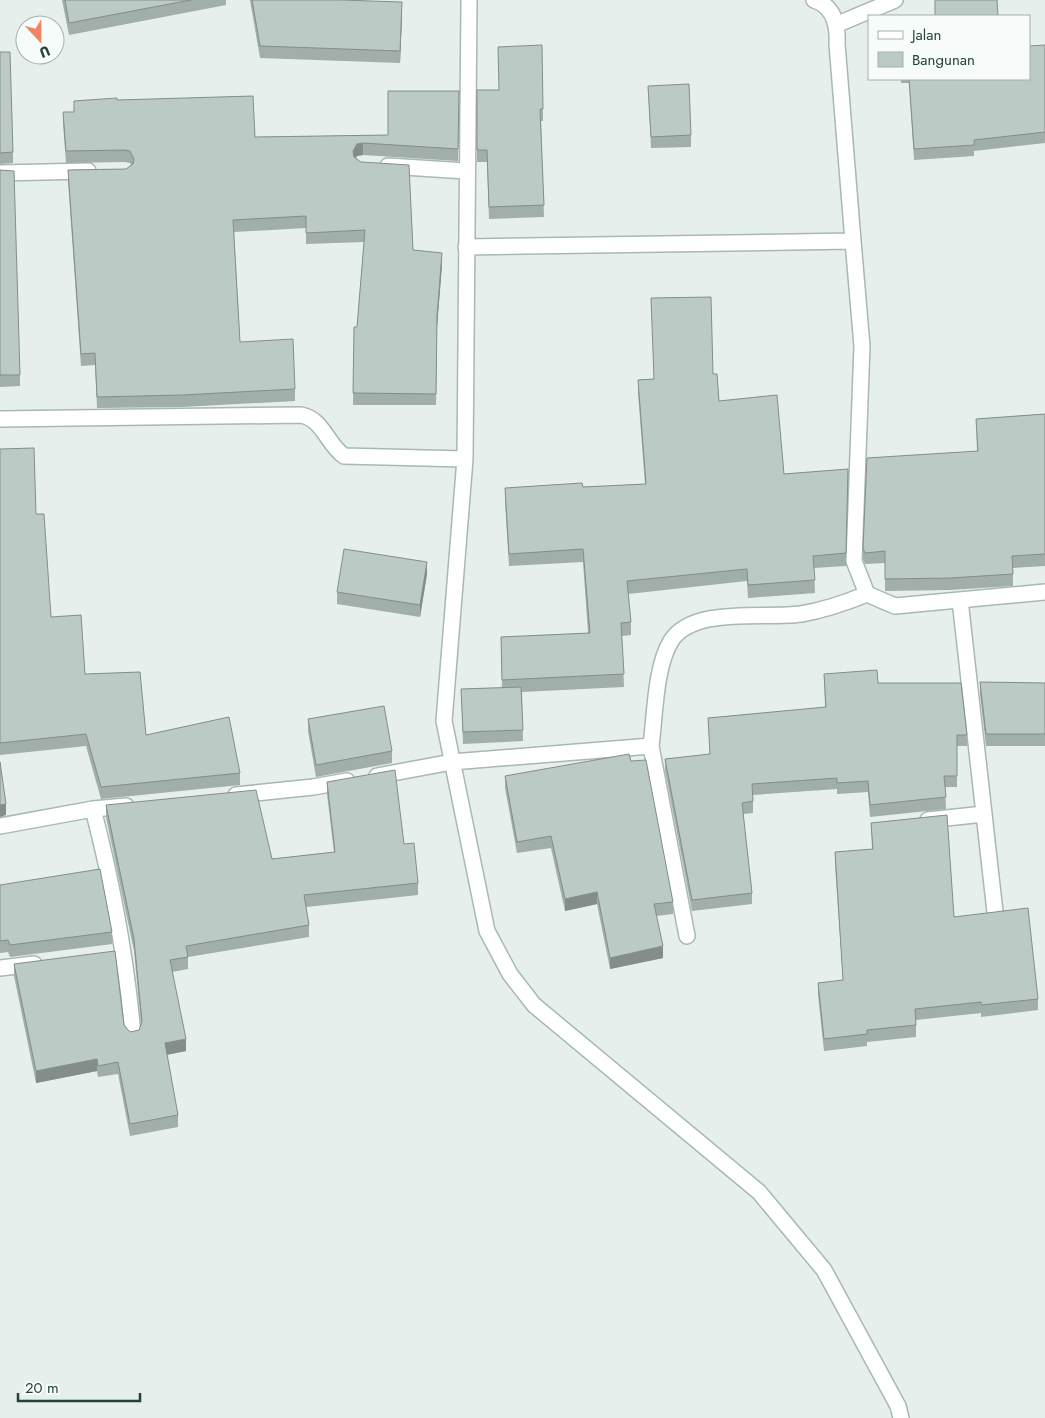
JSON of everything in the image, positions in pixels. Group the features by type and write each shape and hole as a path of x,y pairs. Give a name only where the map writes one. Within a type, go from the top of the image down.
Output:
{"street":[{"path":"469,0 466,171 465,459 444,721 487,931 510,974 534,1005 759,1192 824,1270 898,1406 901,1418"},
{"path":"814,0 824,3 838,24 837,44 862,346 854,561 867,594"},
{"path":"838,24 895,0"},
{"path":"371,165 466,171"},
{"path":"0,173 106,171"},
{"path":"466,247 853,242"},
{"path":"0,419 301,415 310,416 316,421 336,450 344,456 465,459"},
{"path":"687,936 652,746 661,666 671,640 692,624 723,616 800,614 836,606 867,594 895,606 1045,592"},
{"path":"960,600 995,912"},
{"path":"217,797 313,787 452,762 652,746"},
{"path":"0,826 93,809 141,804"},
{"path":"93,809 109,870 125,952 133,1035"},
{"path":"917,821 984,814"},
{"path":"106,955 125,952"},
{"path":"0,968 48,962"}],"building":[{"path":"65,0 191,0 69,23"},
{"path":"252,0 402,2 400,51 260,46"},
{"path":"935,0 997,0 998,15 935,15"},
{"path":"542,45 543,109 540,109 544,205 489,207 487,150 477,150 477,90 499,90 498,47"},
{"path":"1045,45 1045,132 974,140 974,145 914,149 909,80 1030,80 1030,46"},
{"path":"0,52 10,52 13,152 0,153"},
{"path":"689,84 691,135 651,137 648,86"},
{"path":"388,91 459,91 458,149 363,143 357,144 353,151 354,157 361,162 409,165 413,250 442,253 437,316 436,394 353,393 354,327 357,327 365,230 306,233 306,216 233,220 240,342 293,339 295,389 97,397 95,353 81,354 68,170 126,169 133,164 134,159 130,151 125,150 66,151 63,112 74,112 74,101 117,98 117,100 253,96 255,137 388,135"},
{"path":"0,170 14,171 20,375 0,375"},
{"path":"711,297 713,374 717,374 719,401 777,395 784,474 848,469 846,553 813,556 815,580 748,585 747,569 627,581 631,622 621,623 624,674 502,680 501,637 590,633 583,549 509,554 505,488 582,483 583,487 646,484 638,380 654,379 651,298"},
{"path":"1045,414 1045,554 1012,556 1013,574 950,578 885,579 885,551 865,553 863,548 867,458 978,451 976,419"},
{"path":"34,448 36,514 44,514 51,617 81,615 85,674 140,672 146,735 229,717 240,773 101,787 86,734 0,743 0,449"},
{"path":"344,549 427,562 420,605 337,592"},
{"path":"877,670 878,683 961,683 967,735 957,735 957,776 944,776 946,797 870,805 868,781 837,783 837,778 752,784 753,801 742,803 752,893 692,900 665,759 710,754 708,718 826,707 824,674"},
{"path":"980,682 1045,683 1045,734 986,734"},
{"path":"521,687 523,730 463,732 461,689"},
{"path":"384,706 392,751 316,765 308,719"},
{"path":"629,754 631,761 646,760 673,902 654,904 663,946 610,958 597,892 565,899 551,836 517,842 505,776"},
{"path":"0,762 6,804 0,805"},
{"path":"395,770 404,844 414,843 418,883 304,895 309,925 186,946 188,957 170,960 186,1039 165,1043 178,1115 130,1124 118,1062 98,1066 97,1059 36,1071 14,964 115,951 124,1025 130,1032 139,1030 142,1022 134,939 106,805 256,790 272,859 335,852 327,782"},
{"path":"947,815 954,917 1028,908 1038,999 981,1005 981,1002 915,1009 916,1025 867,1030 867,1034 824,1039 818,983 843,980 835,852 873,849 871,823"},
{"path":"100,869 112,932 10,945 8,940 0,941 0,885"}]}
